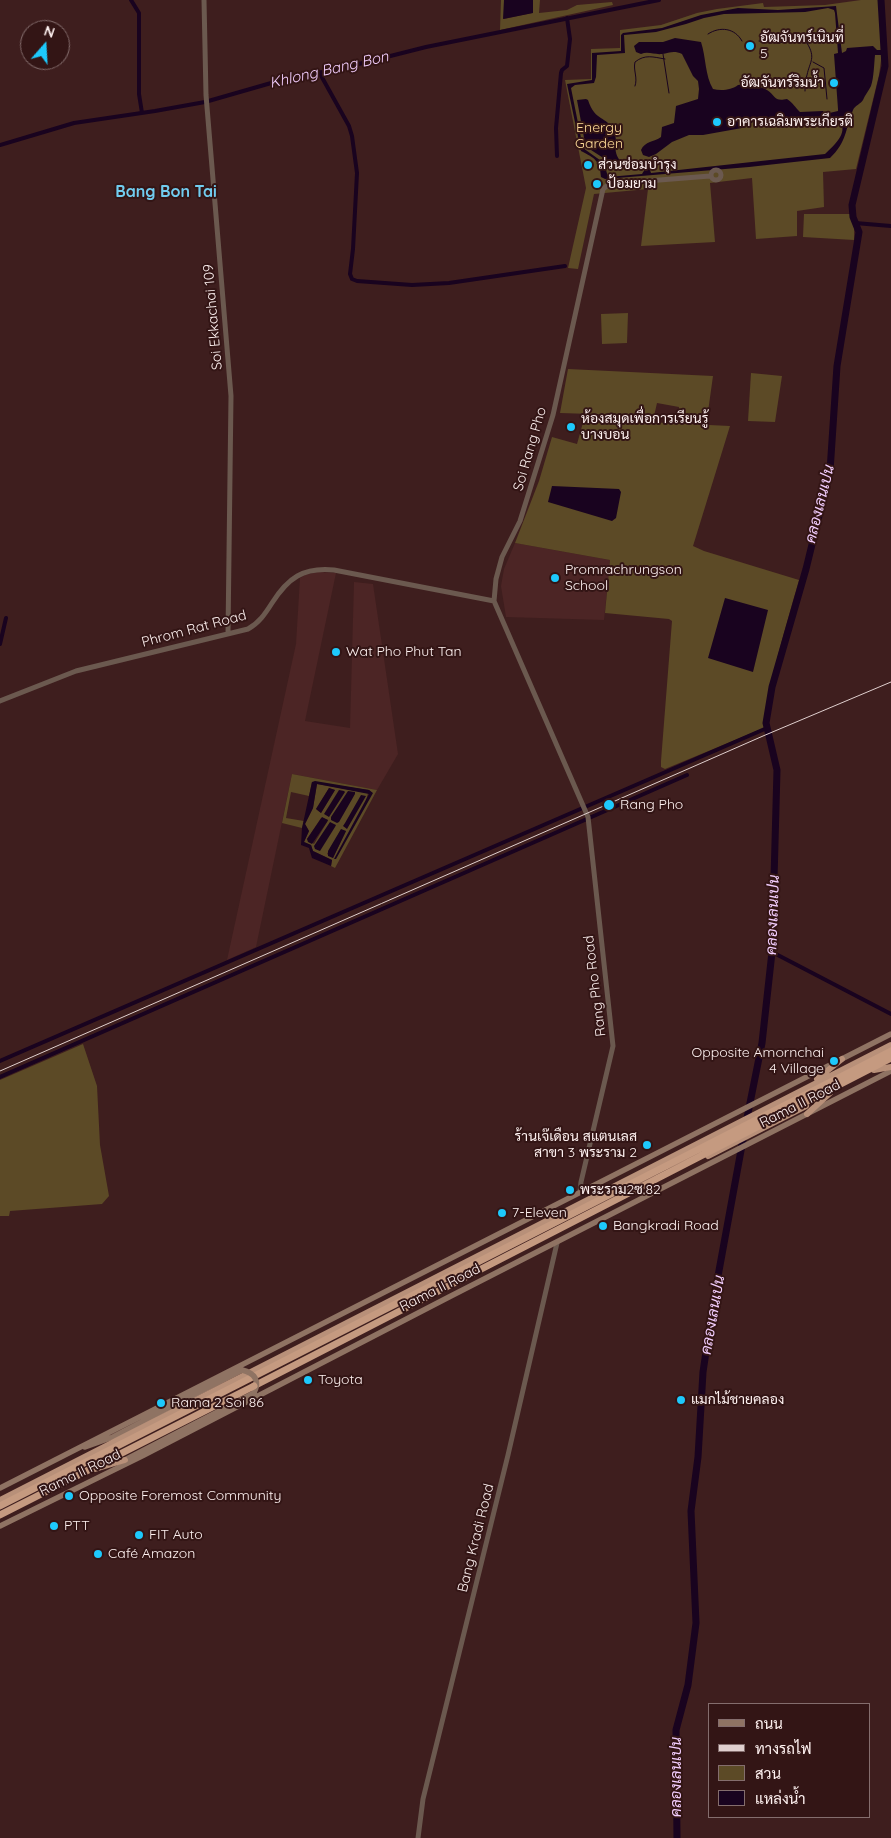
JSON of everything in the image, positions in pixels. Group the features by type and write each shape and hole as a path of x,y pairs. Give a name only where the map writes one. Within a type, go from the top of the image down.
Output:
{"highway":[{"name":"Rama II Road","path":"0,1500 891,1045"},
{"path":"0,1506 891,1050"},
{"path":"769,1107 820,1077 842,1059"},
{"path":"0,1515 891,1060"},
{"name":"Rama II Road","path":"0,1515 748,1136 891,1060"},
{"path":"874,1070 891,1067"},
{"path":"807,1114 830,1093"},
{"path":"76,1461 113,1437"},
{"path":"83,1473 125,1460"}],"main road":[{"name":"Rama II Road","path":"0,1488 891,1034"},
{"name":"Rama II Road","path":"0,1526 161,1447 891,1071"},
{"path":"69,1452 113,1437 242,1370 250,1373 256,1379 257,1385 254,1393 125,1460 88,1483"}],"street":[{"name":"Soi Ekkachai 109","path":"204,0 206,105 231,396 228,633"},
{"name":"Soi Rang Pho","path":"584,807 494,601 496,579 502,557 520,521 553,415 603,189 609,184 710,176"},
{"name":"Phrom Rat Road","path":"0,701 76,671 248,628 257,623 275,598 296,576 302,572 315,569 334,570 494,601"},
{"name":"Rang Pho Road","path":"580,1192 580,1182 613,1046 588,820 584,807"},
{"name":"Bang Kradi Road","path":"418,1838 423,1799 508,1455 557,1243"}],"shaded area":[{"name":"Promrachrungson School","path":"515,543 610,560 604,620 506,617 501,586 504,569"},
{"path":"318,572 336,573 305,721 350,728 354,582 373,584 398,754 377,790 292,774 256,947 227,960 296,644 300,578"}],"green space":[{"path":"501,0 504,0 504,19 532,13 533,0 540,0 539,13 567,10 577,5 612,2 613,5 500,30"},
{"path":"861,0 878,0 883,46 879,75 856,169 823,172 824,207 797,211 797,236 756,239 752,178 710,183 715,242 641,246 648,189 594,194 578,269 568,268 586,188 565,80 591,79 591,49 620,48 620,30 661,25 697,13 717,9 763,3 764,7 825,5"},
{"path":"804,214 850,214 854,227 854,240 803,237"},
{"path":"628,313 627,343 602,344 601,314"},
{"path":"568,369 713,376 707,419 678,418 679,407 657,403 654,416 560,413"},
{"path":"751,373 782,376 775,422 748,421"},
{"path":"584,419 730,426 693,546 799,580 774,672 764,728 665,769 661,767 661,761 672,621 669,619 605,613 610,560 515,543 539,481 552,437 577,444"},
{"path":"292,774 377,790 335,868 331,866 332,860 313,851 311,845 304,842 309,831 305,824 313,808 317,784 368,793 366,801 372,793 369,790 312,782 309,796 291,792 286,818 304,821 302,828 282,823","holes":["329,788 335,790 321,813 316,809","321,818 328,820 314,844 307,839","341,830 346,831 333,858 327,854"]},
{"path":"83,1044 97,1086 100,1145 109,1196 102,1204 10,1211 9,1216 0,1216 0,1080"}],"water":[{"path":"504,0 533,0 533,13 503,19"},
{"path":"836,6 842,53 847,48 873,46 877,50 882,50 882,55 875,55 871,86 862,101 854,108 843,141 830,158 605,179 601,177 596,161 581,151 567,84 592,80 592,53 621,51 621,35 623,33 662,28 701,15 738,8 778,10","holes":["828,8 834,10 838,53 834,54 838,111 825,114 823,111 800,112 787,99 777,99 764,88 757,86 738,85 726,90 713,89 708,78 701,42 675,38 663,42 639,42 634,46 636,52 641,54 674,52 682,54 693,76 698,81 699,89 698,99 676,106 674,123 662,127 661,137 647,143 641,150 643,155 649,157 656,154 672,142 689,135 703,135 742,128 762,117 782,118 791,125 825,124 827,120 837,119 841,123 842,133 837,142 825,154 651,173 647,166 642,174 608,177 604,163 583,148 571,88 575,85 594,83 597,55 625,53 624,35 656,32 724,14 805,12"]},
{"name":"Energy Garden","path":"586,99 594,112 608,122 613,130 617,156 625,166 624,168 609,169 608,161 591,150 585,143 577,100"},
{"path":"552,486 619,489 621,492 616,518 612,521 548,502"},
{"path":"725,598 768,610 753,672 708,658"},
{"path":"312,782 369,790 373,793 336,859 334,859 369,794 317,784 313,808 305,824 309,831 304,842 311,845 313,851 332,860 331,866 312,858 309,848 301,845 302,828"},
{"path":"329,788 335,790 321,813 316,809"},
{"path":"339,790 345,792 329,817 324,814"},
{"path":"348,791 355,792 355,794 337,823 331,820 331,817"},
{"path":"361,795 366,796 347,829 343,826"},
{"path":"322,817 328,820 312,844 307,839"},
{"path":"330,822 336,825 335,827 320,851 315,849 314,846"},
{"path":"341,829 346,831 333,858 328,856 328,851"}],"waterway":[{"path":"131,0 139,13 139,94 142,113"},
{"name":"Khlong Bang Bon","path":"0,145 74,123 205,102 299,75 331,71 426,47 659,0"},
{"name":"คลองเลนเปน","path":"746,1123 762,1043 772,952 777,770 766,723 772,687 806,569 830,471 837,366 859,232 853,217 852,205 885,66 881,0"},
{"path":"557,156 556,128 561,73 567,66 570,39 567,18"},
{"path":"708,34 717,30 727,30 735,33 742,41"},
{"path":"759,41 779,43 798,39 807,43 812,56 805,91"},
{"path":"663,54 669,93"},
{"path":"635,86 635,62 646,57 665,59"},
{"path":"813,62 824,68 827,99"},
{"path":"319,72 349,126 352,136 357,173 350,274 352,279 412,285 449,283 565,266"},
{"path":"855,223 891,226"},
{"path":"0,644 6,618"},
{"path":"0,1061 767,728"},
{"path":"0,1077 687,775"},
{"path":"772,952 891,1014"},
{"name":"คลองเลนเปน","path":"677,1838 676,1730 688,1685 696,1623 691,1511 698,1457 703,1372 714,1298 744,1134"}],"railway":[{"path":"0,1071 763,736 891,682"}],"place":[{"name":"อัฒจันทร์เนินที่ 5","path":"750,46"},
{"name":"อัฒจันทร์ริมน้ำ","path":"834,83"},
{"name":"อาคารเฉลิมพระเกียรติ","path":"717,122"},
{"name":"ส่วนซ่อมบำรุง","path":"588,165"},
{"name":"ป้อมยาม","path":"597,184"},
{"name":"ห้องสมุดเพื่อการเรียนรู้ บางบอน","path":"571,427"},
{"name":"Promrachrungson School","path":"555,578"},
{"name":"Wat Pho Phut Tan","path":"336,652"},
{"name":"Rang Pho","path":"609,805"},
{"name":"Opposite Amornchai 4 Village","path":"834,1061"},
{"name":"ร้านเจ๊เดือน สแตนเลส สาขา 3 พระราม 2","path":"647,1145"},
{"name":"พระราม2ซ.82","path":"570,1190"},
{"name":"7-Eleven","path":"502,1213"},
{"name":"Bangkradi Road","path":"603,1226"},
{"name":"Toyota","path":"308,1380"},
{"name":"แมกไม้ชายคลอง","path":"681,1400"},
{"name":"Rama 2 Soi 86","path":"161,1403"},
{"name":"Opposite Foremost Community","path":"69,1496"},
{"name":"PTT","path":"54,1526"},
{"name":"FIT Auto","path":"139,1535"},
{"name":"Café Amazon","path":"98,1554"}],"district":[{"name":"Bang Bon Tai","path":"166,192"}]}
